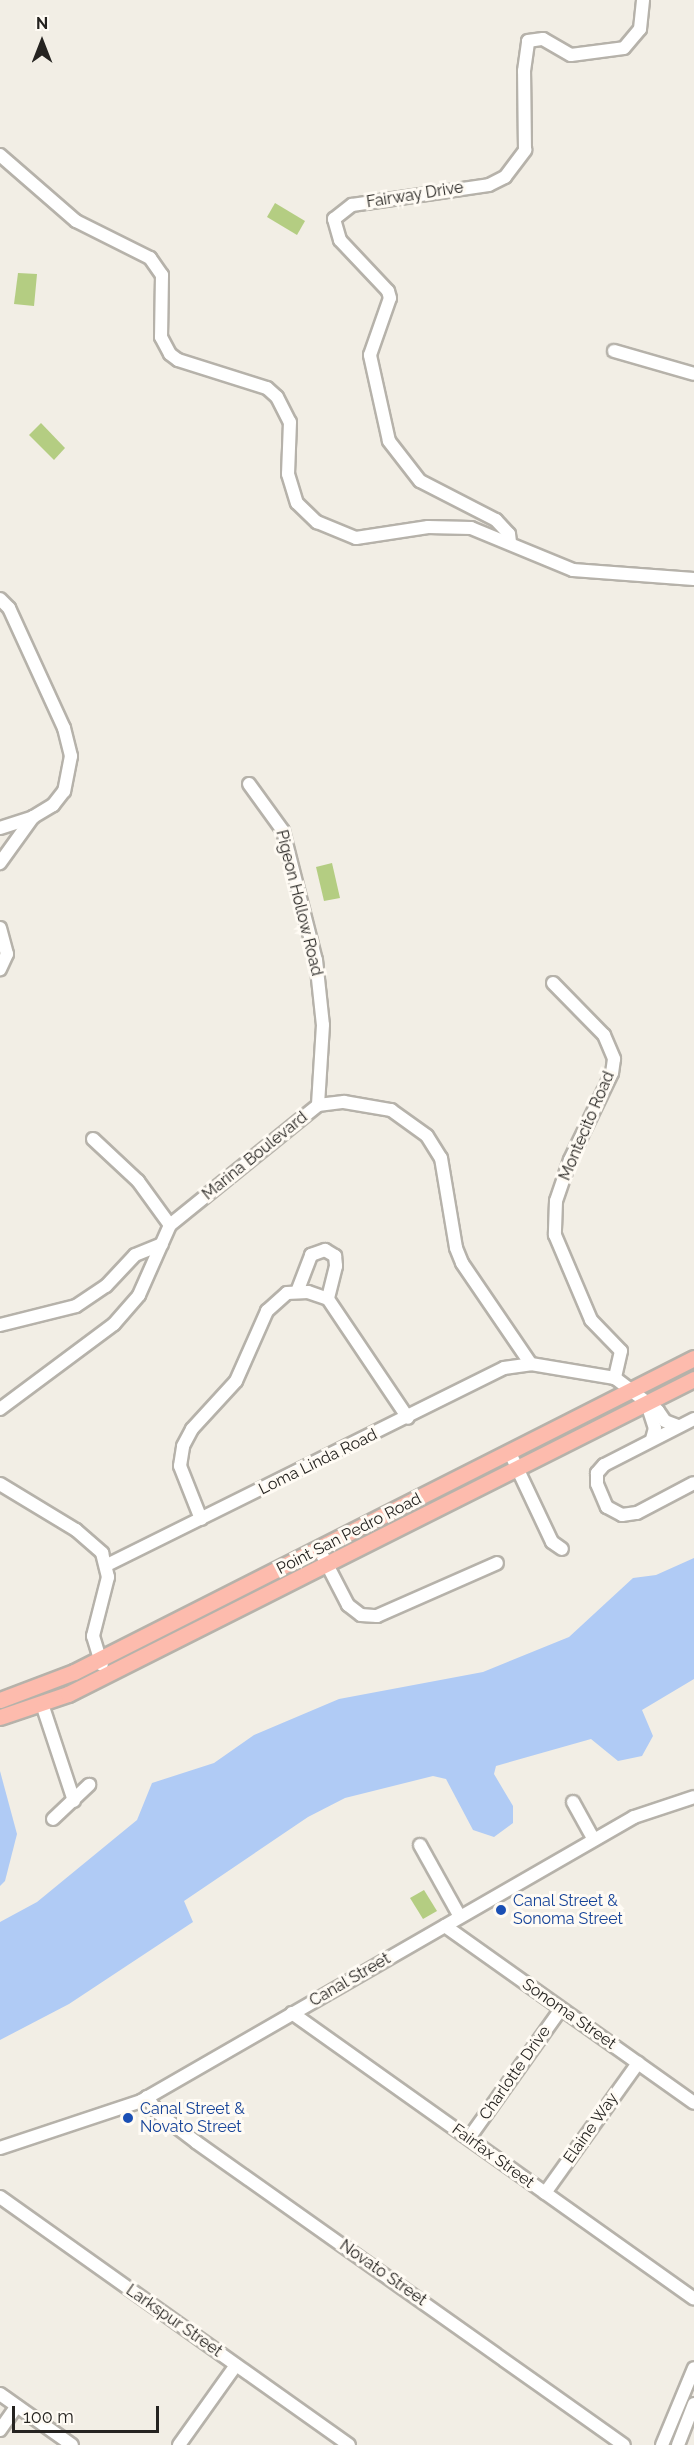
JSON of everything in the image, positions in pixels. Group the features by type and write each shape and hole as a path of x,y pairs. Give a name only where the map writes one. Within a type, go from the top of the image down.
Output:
{"main road":[{"name":"Point San Pedro Road","path":"0,1700 35,1690 99,1659 633,1391 694,1358"},
{"name":"Point San Pedro Road","path":"0,1717 42,1704 108,1673 694,1379"}],"street":[{"name":"Fairway Drive","path":"510,542 509,534 496,520 420,481 389,441 370,355 390,298 388,291 340,240 334,219 352,205 489,185 505,177 525,150 525,71 528,41 543,39 570,55 624,48 640,29 643,0"},
{"path":"0,155 76,220 150,258 162,275 161,337 170,354 178,360 267,388 277,397 290,422 288,474 297,503 317,522 356,538 428,527 460,527 485,531 573,570 694,579"},
{"path":"614,351 694,374"},
{"path":"0,599 9,608 64,728 71,756 64,791 53,805 33,817 0,828"},
{"name":"Pigeon Hollow Road","path":"249,784 283,831 316,960 323,1025 318,1105"},
{"path":"0,863 33,817"},
{"path":"0,928 7,954 0,969"},
{"name":"Montecito Road","path":"553,983 604,1035 614,1059 612,1073 570,1160 559,1191 555,1234 591,1320 621,1351 615,1378"},
{"name":"Marina Boulevard","path":"0,1409 114,1324 139,1295 170,1225 318,1105 356,1102 391,1110 427,1136 441,1158 462,1263 531,1364"},
{"path":"93,1139 138,1182 170,1225"},
{"path":"0,1325 76,1306 106,1286 135,1256 162,1244"},
{"path":"297,1292 311,1255 325,1250 335,1256 336,1266 328,1299"},
{"path":"201,1519 180,1466 183,1446 192,1429 236,1381 267,1311 277,1299 297,1292 328,1299 408,1418"},
{"path":"531,1364 615,1378 633,1391 665,1421 678,1426"},
{"name":"Loma Linda Road","path":"107,1565 408,1418 504,1368 531,1364"},
{"path":"646,1404 654,1421 652,1440"},
{"path":"694,1419 604,1465 597,1473 597,1484 607,1508 622,1515 637,1513 694,1483"},
{"path":"510,1453 552,1542 562,1549"},
{"path":"0,1485 90,1539 107,1565 106,1593 93,1636 99,1659 108,1673"},
{"path":"319,1549 348,1605 361,1615 377,1616 497,1563"},
{"path":"42,1704 74,1801"},
{"path":"53,1819 89,1785"},
{"name":"Canal Street","path":"0,2148 147,2097 646,1811 694,1797"},
{"path":"573,1802 594,1840"},
{"path":"420,1845 460,1917"},
{"name":"Sonoma Street","path":"445,1926 694,2103"},
{"name":"Charlotte Drive","path":"469,2138 561,2008"},
{"name":"Fairfax Street","path":"292,2013 694,2299"},
{"name":"Elaine Way","path":"545,2193 638,2063"},
{"name":"Novato Street","path":"147,2097 158,2113 196,2142 624,2445"},
{"name":"Larkspur Street","path":"0,2197 349,2445"},
{"path":"179,2445 236,2365"},
{"path":"662,2445 694,2368"},
{"path":"0,2394 72,2445"},
{"path":"678,2445 694,2404"},
{"path":"0,2430 17,2406"}],"green space":[{"path":"275,203 305,221 297,235 267,217"},
{"path":"18,273 37,274 34,306 14,304"},
{"path":"41,423 65,448 54,460 29,435"},
{"path":"332,863 340,898 324,901 316,867"},
{"path":"424,1890 437,1911 423,1919 410,1898"}],"water":[{"path":"694,1558 694,1679 642,1710 653,1736 642,1756 618,1761 591,1739 496,1766 494,1774 513,1806 513,1823 494,1837 473,1830 446,1779 433,1776 345,1798 308,1817 184,1901 193,1922 69,2004 0,2040 0,1922 37,1902 137,1820 152,1783 214,1763 254,1735 339,1699 483,1672 569,1637 633,1578 656,1575"},
{"path":"0,1771 17,1834 5,1881 0,1886"}],"place":[{"name":"Canal Street & Sonoma Street","path":"501,1910"},
{"name":"Canal Street & Novato Street","path":"128,2118"}]}
